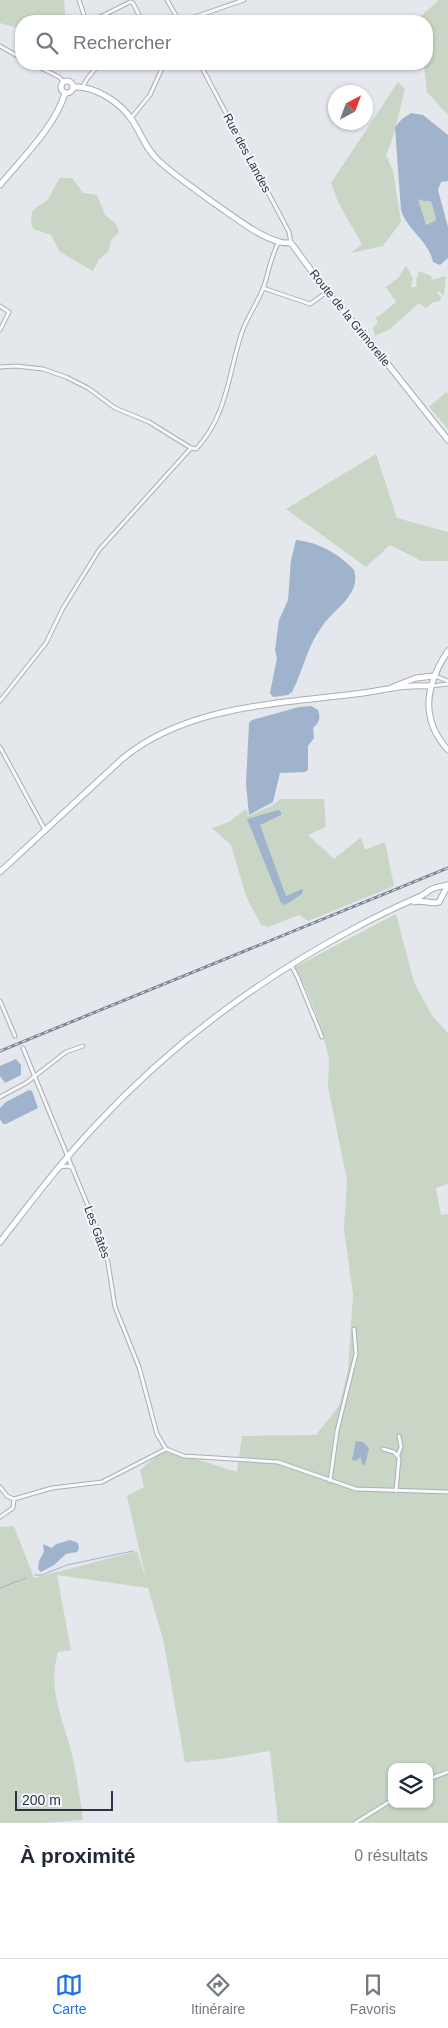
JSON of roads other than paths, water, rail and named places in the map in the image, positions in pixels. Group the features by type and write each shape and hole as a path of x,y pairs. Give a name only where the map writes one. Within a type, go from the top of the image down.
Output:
{"street":[{"path":"79,0 84,15"},
{"path":"167,0 174,15"},
{"path":"200,15 243,0"},
{"path":"104,15 130,2 138,15"},
{"path":"0,46 15,55"},
{"path":"45,70 59,77 64,82"},
{"path":"83,86 94,70"},
{"path":"131,119 150,95 161,70"},
{"name":"Rue des Landes","path":"203,70 289,232 291,244"},
{"path":"64,82 70,81 74,87"},
{"path":"64,82 61,87 65,93"},
{"path":"74,87 83,86 105,96 131,119 150,152 173,174 242,222 279,242 291,244"},
{"path":"65,93 71,92 74,87"},
{"path":"0,185 58,113 65,93"},
{"path":"0,367 16,366 43,369 66,377 88,388 115,408 149,422 191,448 196,449 209,435 215,424 227,392 240,340 250,312 263,288 279,242"},
{"name":"Route de la Grimorelle","path":"291,244 448,440"},
{"path":"263,288 310,304 328,292"},
{"path":"0,306 9,312 0,330"},
{"path":"0,701 46,643 63,608 99,550 123,521 191,448"},
{"path":"448,651 430,686 430,709 433,725 440,740 448,750"},
{"path":"387,689 416,678 433,678 448,682"},
{"path":"0,872 131,752 165,732 184,724 243,708 387,689 430,686 448,682"},
{"path":"0,747 46,830"},
{"path":"0,1242 57,1168 102,1118 155,1067 220,1014 291,965 380,915 436,888 448,885"},
{"path":"380,915 418,901 434,904 439,902 448,885"},
{"path":"436,888 442,895"},
{"path":"428,892 427,898 430,902"},
{"path":"291,965 298,976 322,1037"},
{"path":"0,1001 15,1036"},
{"path":"0,1097 26,1082 66,1052 83,1046"},
{"name":"Les Gâtès","path":"23,1048 102,1240 116,1307 138,1367 157,1434 166,1449"},
{"path":"57,1168 66,1166 73,1168"},
{"path":"330,1480 337,1431 356,1354 354,1329"},
{"path":"396,1490 400,1461 398,1455 401,1447 399,1436"},
{"path":"0,1487 7,1496 14,1499 52,1488 102,1482 166,1449 184,1456 278,1462 356,1488 448,1492"},
{"path":"383,1449 398,1455"},
{"path":"0,1517 13,1508 14,1499"},
{"path":"433,1777 448,1772"},
{"path":"355,1823 388,1802"}],"water":[{"path":"411,113 423,115 448,135 448,181 441,182 438,190 448,227 448,258 440,265 433,262 427,248 408,224 401,210 395,127","holes":["418,199 431,201 436,218 435,221 426,225"]},
{"path":"296,540 320,546 342,559 354,570 354,587 345,602 326,621 316,635 292,692 288,695 273,697 270,693 277,658 275,650 279,620 288,600 291,560"},
{"path":"311,706 318,710 319,718 313,728 314,738 308,746 308,770 305,772 280,773 273,802 249,815 246,784 249,723 252,720 299,707"},
{"path":"278,810 281,812 281,815 260,825 286,896 302,889 303,891 302,894 285,905 281,903 247,819"},
{"path":"16,1059 21,1065 21,1075 5,1083 0,1076 0,1066"},
{"path":"29,1090 32,1091 38,1108 3,1124 0,1119 0,1108 6,1102"},
{"path":"356,1441 363,1442 369,1448 365,1465 362,1464 361,1457 356,1461 352,1460"},
{"path":"70,1540 78,1543 79,1548 77,1552 66,1554 54,1565 41,1572 38,1569 39,1561 44,1552 43,1544 52,1548 56,1544"}],"waterway":[{"path":"35,1575 42,1575 67,1565 133,1551"},
{"path":"0,1588 26,1578"}],"railway":[{"path":"0,1051 448,868"}]}
